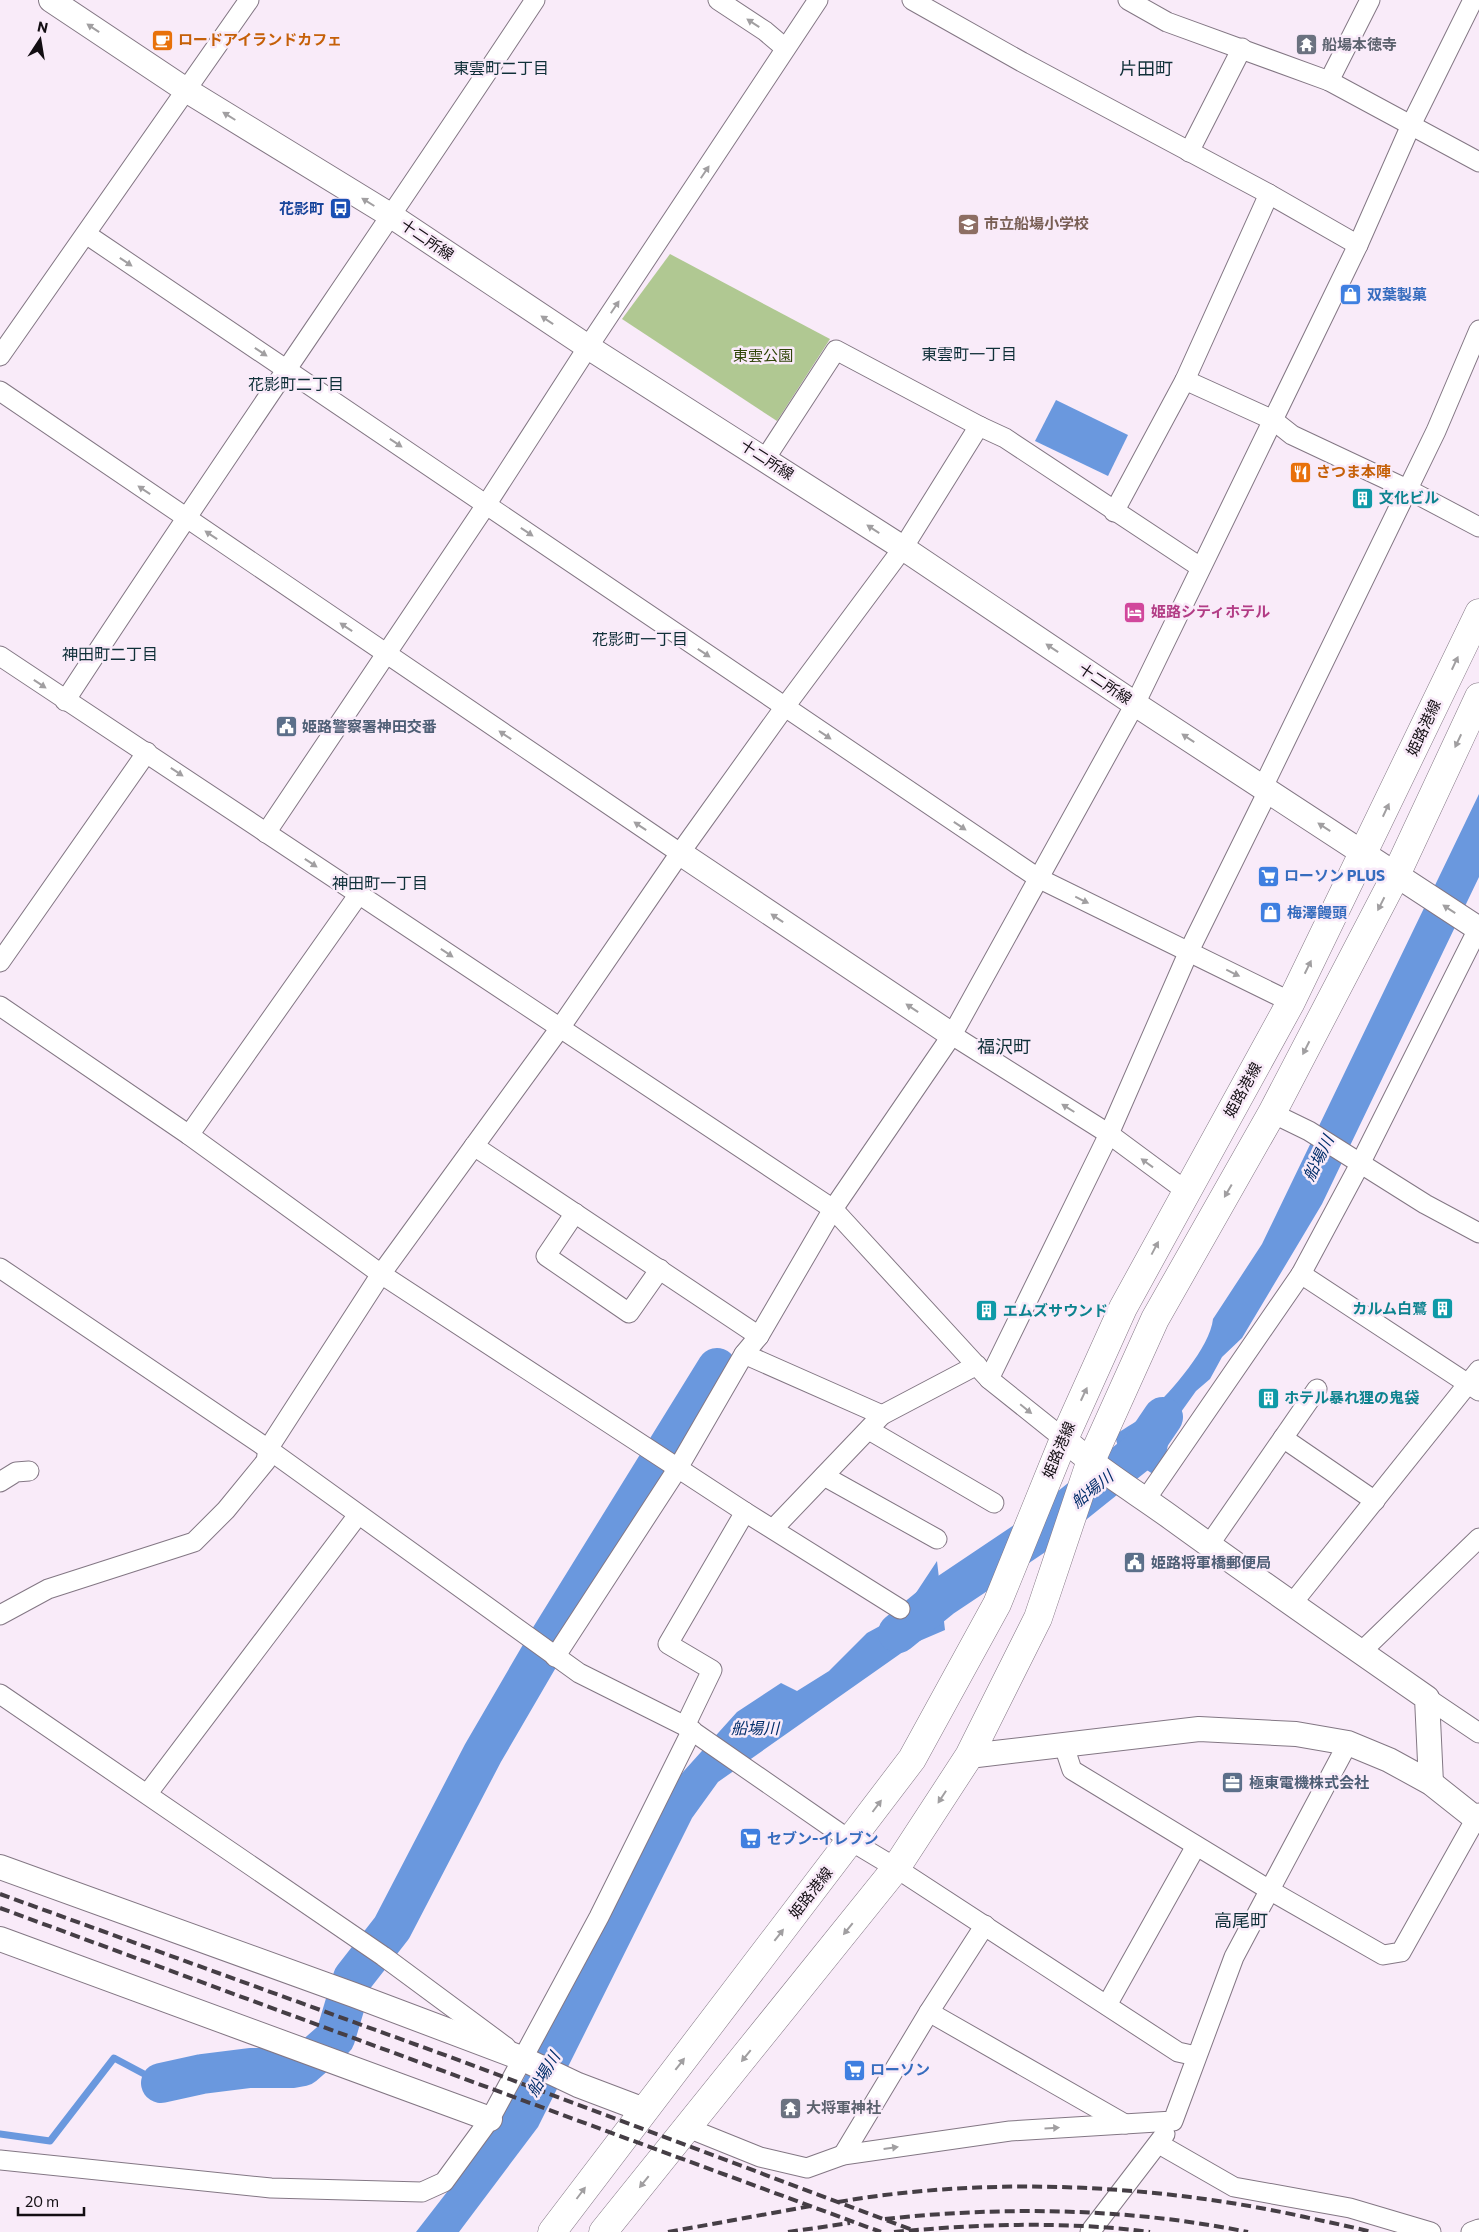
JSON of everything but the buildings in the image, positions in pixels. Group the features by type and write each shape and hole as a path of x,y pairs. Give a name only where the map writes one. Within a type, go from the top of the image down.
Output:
{"main road":[{"name":"姫路港線","path":"552,2232 912,1759 997,1604 1064,1438 1123,1308 1292,1002 1365,854 1479,613"},
{"path":"603,2232 896,1868 968,1756 1038,1618 1090,1463 1155,1319 1272,1113 1396,874 1479,697"}],"street":[{"name":"十二所線","path":"50,0 186,90 390,215 588,347 903,548 1135,704 1479,928"},
{"path":"0,356 250,0"},
{"path":"65,700 185,518 287,370 535,0"},
{"path":"718,0 766,31 786,48"},
{"path":"266,833 486,505 588,347 818,0"},
{"path":"912,0 1358,245"},
{"path":"1128,0 1167,22 1329,81 1479,162"},
{"path":"1329,81 1370,0"},
{"path":"556,1657 678,1468 744,1354 759,1336 833,1209 952,1035 1135,704 1358,245 1410,125 1472,0"},
{"path":"1189,152 1242,48"},
{"path":"1114,512 1184,380 1268,194"},
{"path":"86,234 784,708 1038,878 1292,1002"},
{"path":"773,1529 882,1415 983,1372 1109,1134 1189,951 1436,431 1479,330"},
{"path":"765,459 836,350 1005,438 1114,512 1200,567"},
{"path":"1184,380 1273,420 1292,434 1407,489 1479,527"},
{"path":"0,392 952,1035 1109,1134 1186,1191"},
{"path":"0,1615 48,1589 194,1542 226,1510 266,1461 268,1449 381,1274 560,1028 680,853 784,708 903,548 981,427"},
{"path":"0,656 833,1209 983,1372 1064,1438 1090,1463 1146,1499 1291,1605 1479,1733"},
{"path":"0,962 147,752"},
{"path":"189,1135 359,894"},
{"path":"1146,1499 1301,1274 1360,1164 1479,928"},
{"path":"0,1006 189,1135 381,1274 745,1512 900,1609"},
{"path":"1272,1113 1309,1131 1425,1204 1479,1233"},
{"path":"474,1146 759,1336"},
{"path":"575,1213 546,1256 629,1314 660,1269"},
{"path":"0,1268 268,1449 579,1673 692,1731 851,1841 985,1925 1178,2052 1196,2056"},
{"path":"1291,1605 1375,1501 1476,1382 1301,1274"},
{"path":"744,1354 882,1415"},
{"path":"1209,1545 1317,1389"},
{"path":"869,1430 994,1502"},
{"path":"1283,1438 1375,1501"},
{"path":"0,1482 16,1472 29,1470"},
{"path":"824,1476 937,1539"},
{"path":"0,2160 59,2168 271,2188 422,2192 444,2182 490,2119 523,2060 599,1917 692,1731 712,1670 668,1644 745,1512"},
{"path":"148,1793 358,1515"},
{"path":"1361,1652 1479,1538"},
{"path":"0,1694 148,1793 376,1951 523,2060"},
{"path":"1427,1698 1431,1782"},
{"path":"968,1756 1199,1729 1296,1734 1348,1743 1389,1760 1431,1782 1478,1817 1401,1952 1383,1955 1271,1891 1072,1770 1064,1746"},
{"path":"1090,2232 1159,2144 1173,2121 1234,1957 1271,1891 1348,1743"},
{"path":"1107,2005 1196,1846"},
{"path":"0,1867 348,1993 523,2060 578,2085 644,2110"},
{"path":"843,2155 929,2012 985,1925"},
{"path":"0,1939 490,2119"},
{"path":"929,2012 1125,2124"},
{"path":"688,2128 760,2157 807,2168 843,2155 1010,2130 1173,2121"},
{"path":"1159,2144 1234,2187 1350,2208 1431,2232"},
{"path":"1471,2232 1479,2229"}],"green space":[{"name":"東雲公園","path":"670,254 830,339 777,421 622,319"}],"water":[{"path":"1056,400 1128,435 1108,476 1035,441"},
{"path":"1479,794 1479,877 1322,1204 1242,1338 1222,1357 1210,1379 1196,1391 1171,1426 1167,1450 1156,1476 1119,1452 1115,1435 1150,1411 1189,1368 1205,1342 1213,1319 1262,1244"},
{"name":"船場川","path":"937,1561 945,1630 917,1642 718,1782 692,1818 538,2127 459,2232 416,2232 447,2192 522,2082 674,1782 737,1712 781,1683 797,1691 829,1671 867,1633 902,1614"}],"waterway":[{"path":"161,2083 202,2074 250,2068 292,2068 303,2066 335,2038 353,1978 392,1928 483,1753 550,1638 717,1368"},
{"name":"船場川","path":"898,1633 941,1598 1035,1535 1140,1451 1163,1417"},
{"path":"0,2134 50,2141 114,2058 161,2083"}],"railway":[{"path":"0,1894 464,2062 918,2232"},
{"path":"0,1908 881,2232"},
{"path":"838,2202 895,2194 953,2189 1072,2187 1190,2197 1305,2217 1371,2232"},
{"path":"668,2232 811,2206"},
{"path":"885,2219 976,2212 1067,2212 1158,2218 1248,2232"},
{"path":"788,2232 850,2223"},
{"path":"894,2232 1022,2225 1086,2226 1150,2232"}],"place":[{"name":"ロードアイランドカフェ","path":"162,40"},
{"name":"船場本徳寺","path":"1306,45"},
{"name":"花影町","path":"340,209"},
{"name":"市立船場小学校","path":"968,224"},
{"name":"双葉製菓","path":"1351,295"},
{"name":"さつま本陣","path":"1300,472"},
{"name":"文化ビル","path":"1363,498"},
{"name":"姫路シティホテル","path":"1135,612"},
{"name":"姫路警察署神田交番","path":"286,727"},
{"name":"ローソン PLUS","path":"1268,876"},
{"name":"梅澤饅頭","path":"1271,913"},
{"name":"カルム白鷺","path":"1443,1309"},
{"name":"エムズサウンド","path":"987,1311"},
{"name":"ホテル暴れ狸の鬼袋","path":"1268,1398"},
{"name":"姫路将軍橋郵便局","path":"1135,1563"},
{"name":"極東電機株式会社","path":"1233,1783"},
{"name":"セブン-イレブン","path":"751,1839"},
{"name":"ローソン","path":"854,2070"},
{"name":"大将軍神社","path":"790,2108"}],"district":[{"name":"東雲町二丁目","path":"501,68"},
{"name":"片田町","path":"1146,69"},
{"name":"東雲町一丁目","path":"969,354"},
{"name":"花影町二丁目","path":"296,384"},
{"name":"花影町一丁目","path":"640,639"},
{"name":"神田町二丁目","path":"110,654"},
{"name":"神田町一丁目","path":"380,883"},
{"name":"福沢町","path":"1004,1047"},
{"name":"高尾町","path":"1241,1921"}]}
